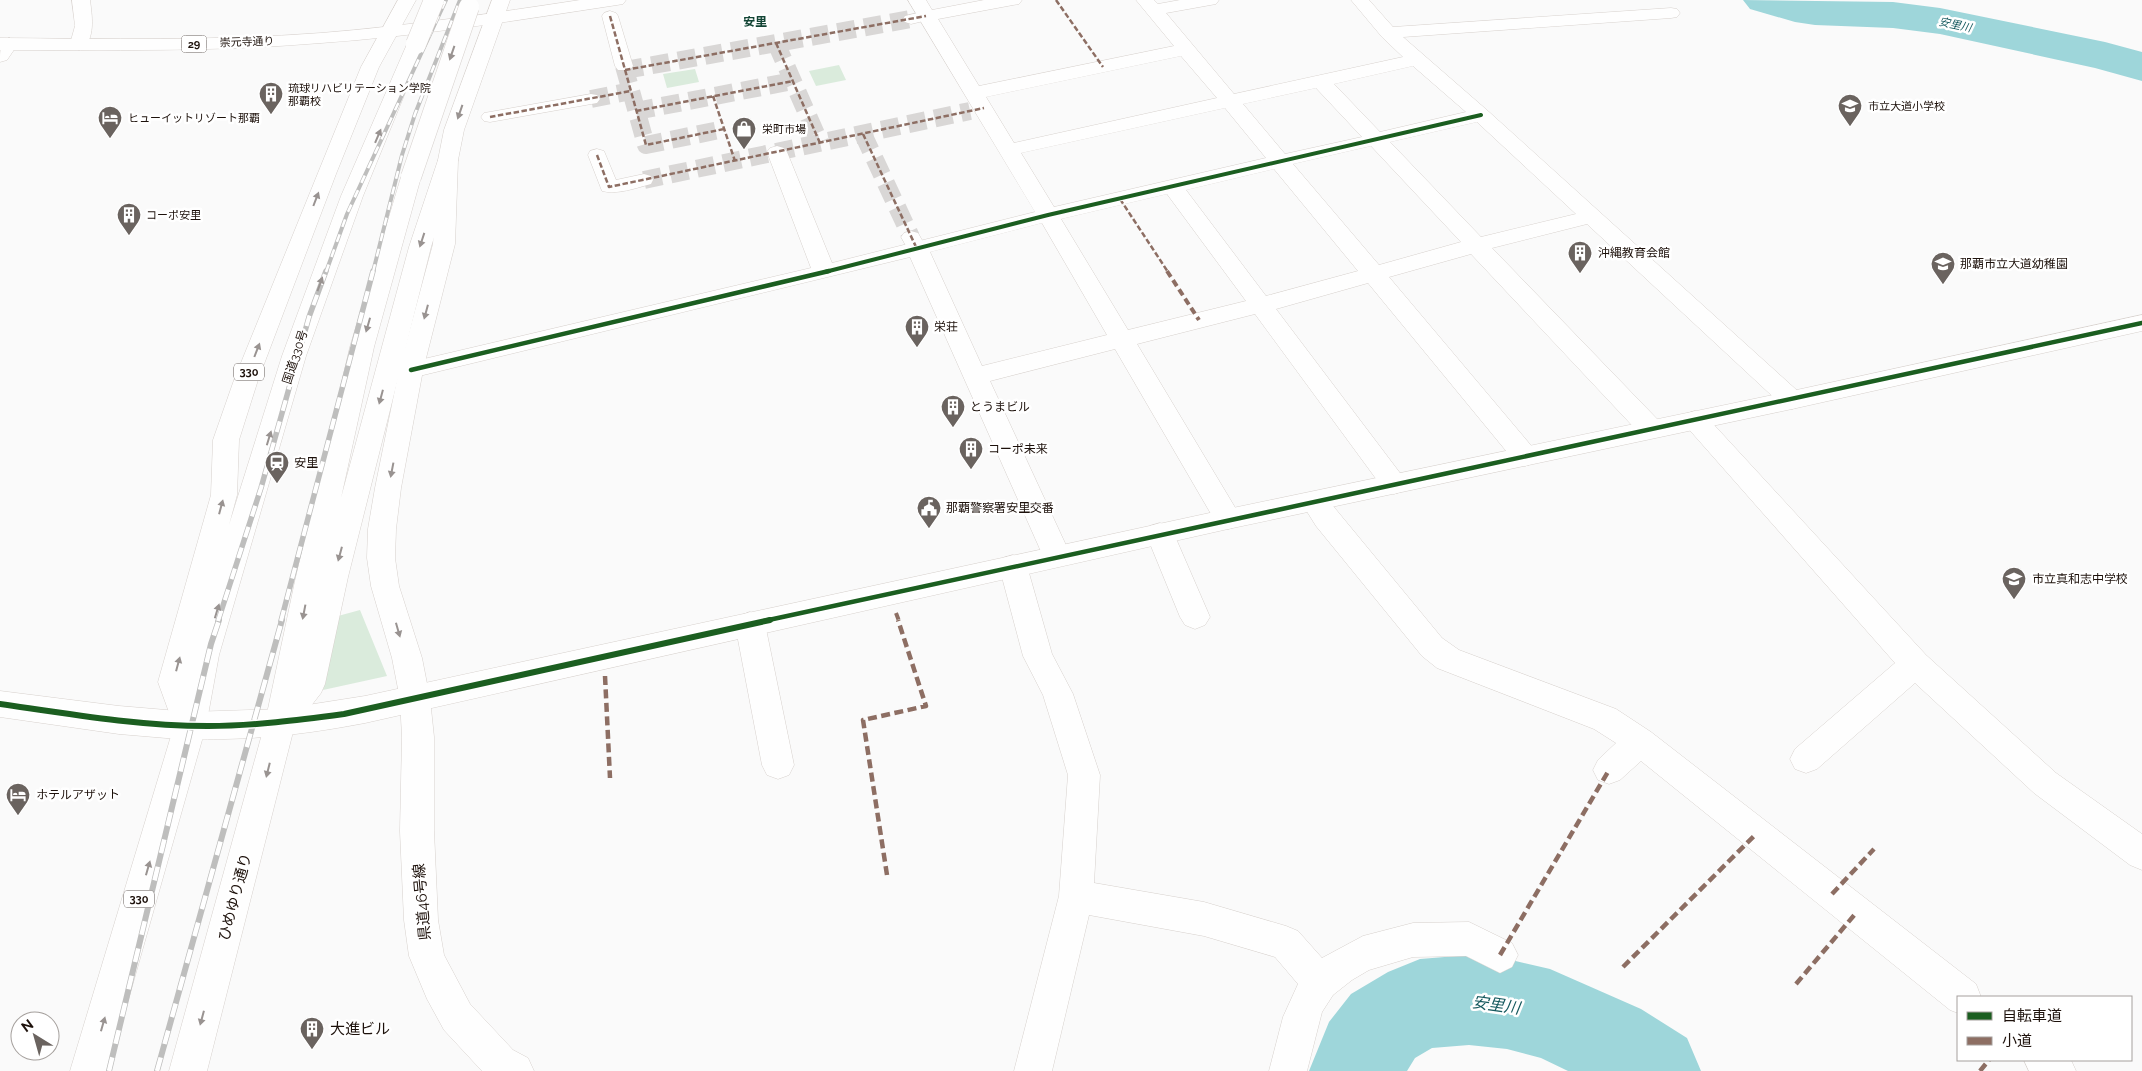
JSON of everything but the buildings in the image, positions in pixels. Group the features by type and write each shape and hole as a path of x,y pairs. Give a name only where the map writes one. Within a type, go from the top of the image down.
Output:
{"main road":[{"path":"79,44 84,26 81,0"},
{"name":"330","path":"89,1071 190,726 173,682 224,495 226,440 246,380 370,66 407,0"},
{"name":"国道330号","path":"190,726 204,655 294,356 358,181 434,0"},
{"path":"280,723 311,571 362,347 410,177 472,0"},
{"path":"1013,0 918,12 976,104 1009,150 1228,519"},
{"path":"1149,5 1210,0"},
{"path":"1360,0 1388,33 1417,60 1481,115 1591,218 1792,400"},
{"path":"1149,5 1282,162 1525,456"},
{"path":"280,723 310,684 334,577 420,248 448,160 454,130 497,8"},
{"name":"崇元寺通り","path":"3,48 79,44 261,42 388,31 497,8"},
{"name":"29","path":"497,8 614,8"},
{"path":"1388,33 1671,13"},
{"path":"976,104 1187,50"},
{"path":"1009,150 1417,60"},
{"path":"1321,82 1651,429"},
{"path":"411,370 824,272 914,243 1048,215 1481,115"},
{"path":"777,152 824,272"},
{"name":"県道46号線","path":"448,160 444,244 411,370 388,488 382,529 381,558 386,586 407,658 414,700 418,737 417,832 420,920 427,956 440,986 458,1017 500,1063 515,1071"},
{"path":"1172,186 1394,484"},
{"path":"976,376 1262,306 1476,245 1591,218"},
{"path":"914,243 1057,556"},
{"path":"0,704 119,720 190,726 280,723 344,714 1057,556 1792,400 2142,323"},
{"path":"1695,420 1915,664 2045,783 2142,854"},
{"path":"1314,502 1432,647 1448,659 1605,719 1640,742 1962,996"},
{"path":"1160,534 1195,617"},
{"path":"1013,566 1038,656 1058,694 1084,775 1076,896 1032,1071"},
{"path":"750,624 778,765"},
{"path":"1806,759 1915,664"},
{"name":"ひめゆり通り","path":"188,1071 280,723"},
{"path":"1609,770 1640,742"},
{"path":"1076,896 1204,920 1286,943 1320,982"},
{"path":"1288,1071 1301,1017 1309,999 1320,982 1339,967 1363,954 1412,940 1469,939 1500,955"},
{"path":"2044,1061 2057,1071"}],"street":[{"path":"614,8 624,66"},
{"path":"490,117 591,99"},
{"path":"597,155 609,187 644,180"}],"green space":[{"path":"839,65 846,80 816,86 809,71"},
{"path":"695,69 699,82 667,88 663,74"},
{"path":"360,610 387,676 323,690 338,616"}],"waterway":[{"name":"安里川","path":"1765,0 1795,9 1815,12 1893,15 1940,21 2105,56 2142,67"},
{"name":"安里川","path":"1356,1071 1362,1055 1383,1026 1420,1004 1469,1000 1507,1004 1550,1015 1608,1042 1654,1071"}],"tunnel":[{"path":"776,43 911,19"},
{"path":"625,70 776,43"},
{"path":"776,43 793,81"},
{"path":"624,66 625,70"},
{"path":"625,70 631,91"},
{"path":"637,111 793,81"},
{"path":"793,81 820,143"},
{"path":"591,99 631,91"},
{"path":"631,91 637,111"},
{"path":"637,111 646,145 724,129"},
{"path":"820,143 970,111"},
{"path":"863,134 911,237"},
{"path":"644,180 820,143"}],"railway":[{"path":"326,272 347,214 446,0"},
{"path":"373,272 402,155 415,114 460,0"},
{"path":"218,621 261,488 309,317 326,271"},
{"path":"281,621 373,271"},
{"path":"109,1071 211,644 219,620"},
{"path":"157,1071 282,620"}],"marked path":[{"path":"1056,0 1103,67"},
{"path":"610,16 646,145 724,129"},
{"path":"625,70 926,16"},
{"path":"776,43 820,143"},
{"path":"636,111 793,81"},
{"path":"490,117 631,91"},
{"path":"713,96 735,161"},
{"path":"597,155 609,187 984,108"},
{"path":"863,134 917,249"},
{"path":"1120,199 1199,320"},
{"path":"887,875 863,720 926,706 896,613"},
{"path":"605,676 610,778"},
{"path":"1500,955 1609,770"},
{"path":"1623,967 1756,834"},
{"path":"1832,894 1874,849"},
{"path":"1796,984 1856,913"},
{"path":"1980,1071 1988,1061"}],"cycle path":[{"path":"411,370 824,272 1048,215 1481,115"},
{"path":"0,704 118,720 189,726 247,725 344,714 1228,519 1792,400 2142,323"}],"place":[{"name":"琉球リハビリテーション学院 那覇校","path":"271,115"},
{"name":"市立大道小学校","path":"1850,127"},
{"name":"ヒューイットリゾート那覇","path":"110,139"},
{"name":"栄町市場","path":"744,150"},
{"name":"コーポ安里","path":"129,236"},
{"name":"沖縄教育会館","path":"1580,274"},
{"name":"那覇市立大道幼稚園","path":"1943,285"},
{"name":"栄荘","path":"917,348"},
{"name":"とうまビル","path":"953,428"},
{"name":"コーポ未来","path":"971,470"},
{"name":"安里","path":"277,484"},
{"name":"那覇警察署安里交番","path":"929,529"},
{"name":"市立真和志中学校","path":"2014,600"},
{"name":"ホテルアザット","path":"18,816"},
{"name":"大進ビル","path":"312,1050"}],"district":[{"name":"安里","path":"755,22"}]}
